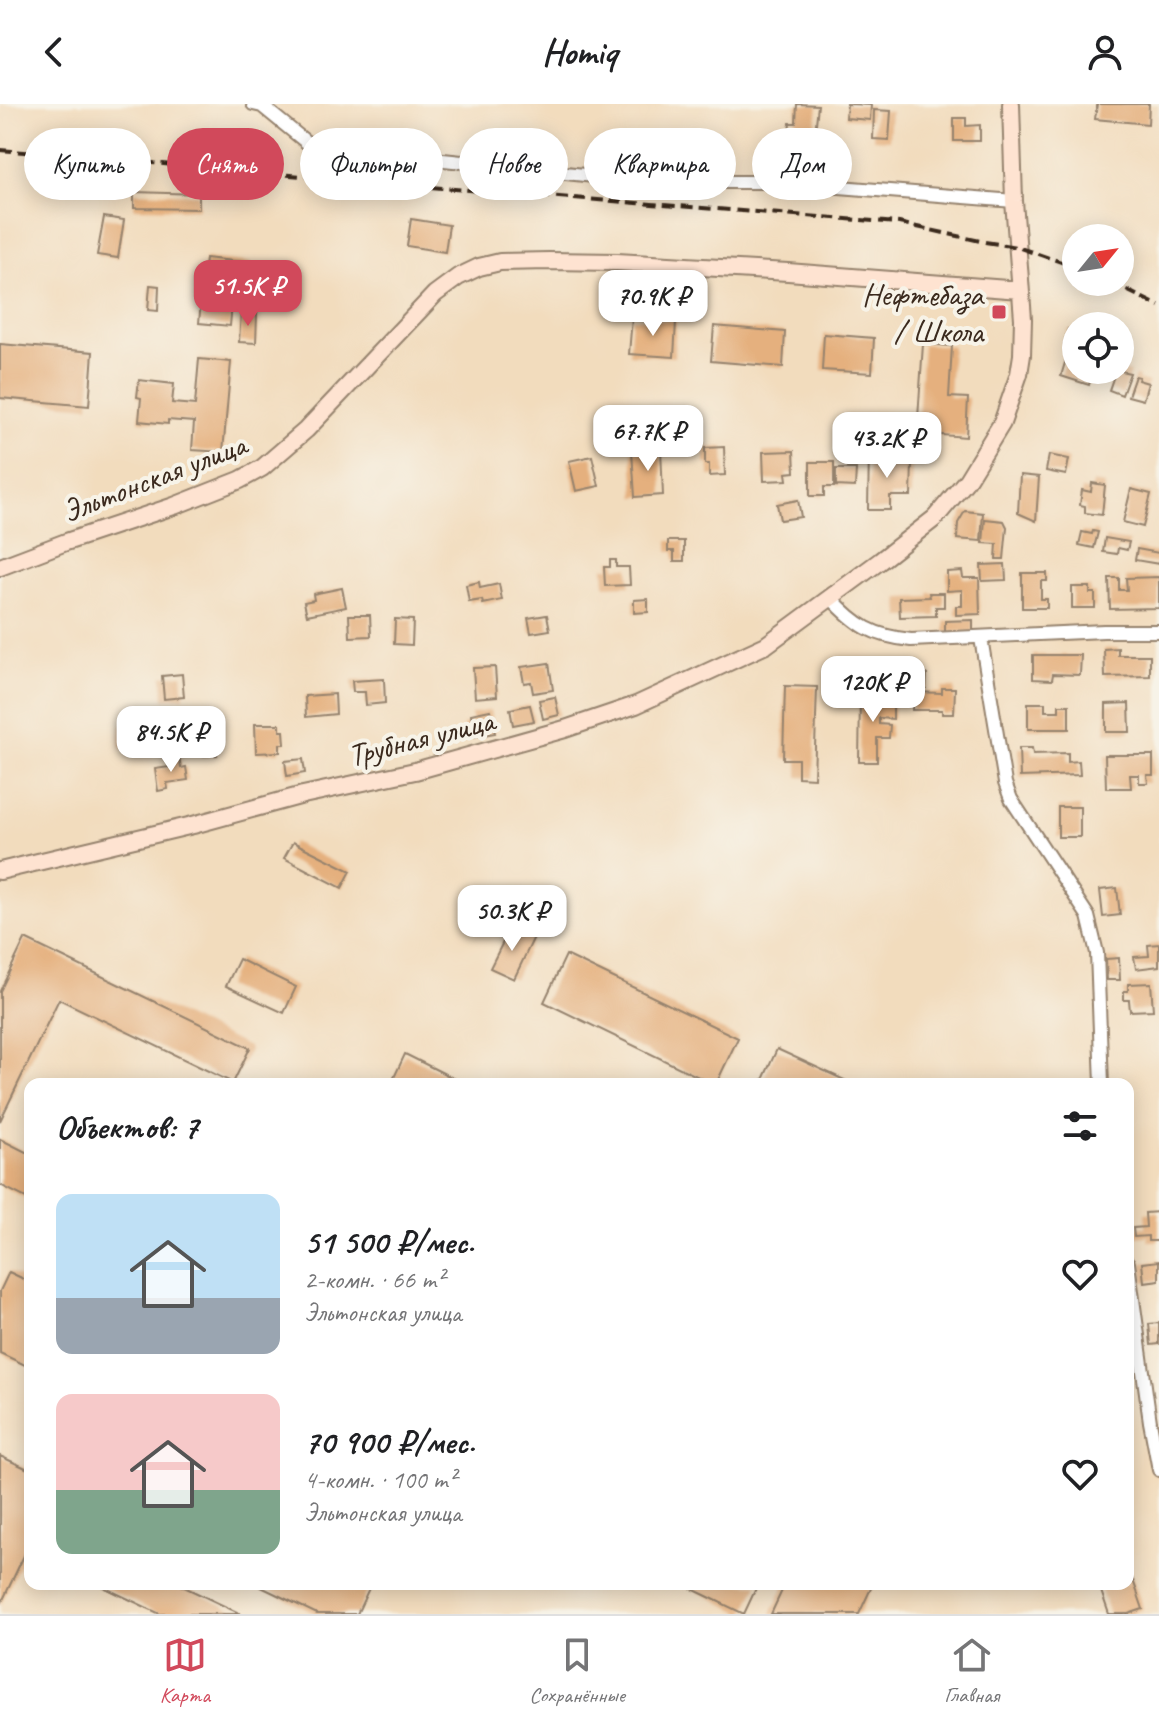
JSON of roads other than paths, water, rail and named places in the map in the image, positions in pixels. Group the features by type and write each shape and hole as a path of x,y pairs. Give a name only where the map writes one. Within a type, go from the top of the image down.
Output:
{"main road":[{"name":"Трубная улица","path":"0,871 303,795 415,771 565,729 636,705 766,645 831,598 935,518 967,480 994,437 1008,407 1019,374 1023,329 1011,104"},
{"name":"Эльтонская улица","path":"0,567 174,506 262,468 306,430 435,294 458,277 479,267 500,262 617,262 1020,290"}],"street":[{"path":"253,104 262,106 311,146 613,178 777,182 1014,201"},
{"path":"831,598 849,618 873,632 896,639 1159,631"},
{"path":"981,638 1005,783 1011,799 1088,916 1094,935 1102,1078"},
{"path":"1134,1306 1159,1470"}],"railway":[{"path":"0,150 899,223 1017,247 1062,262"},
{"path":"1134,294 1159,306"}],"place":[{"name":"Нефтебаза / Школа","path":"999,312"}]}
